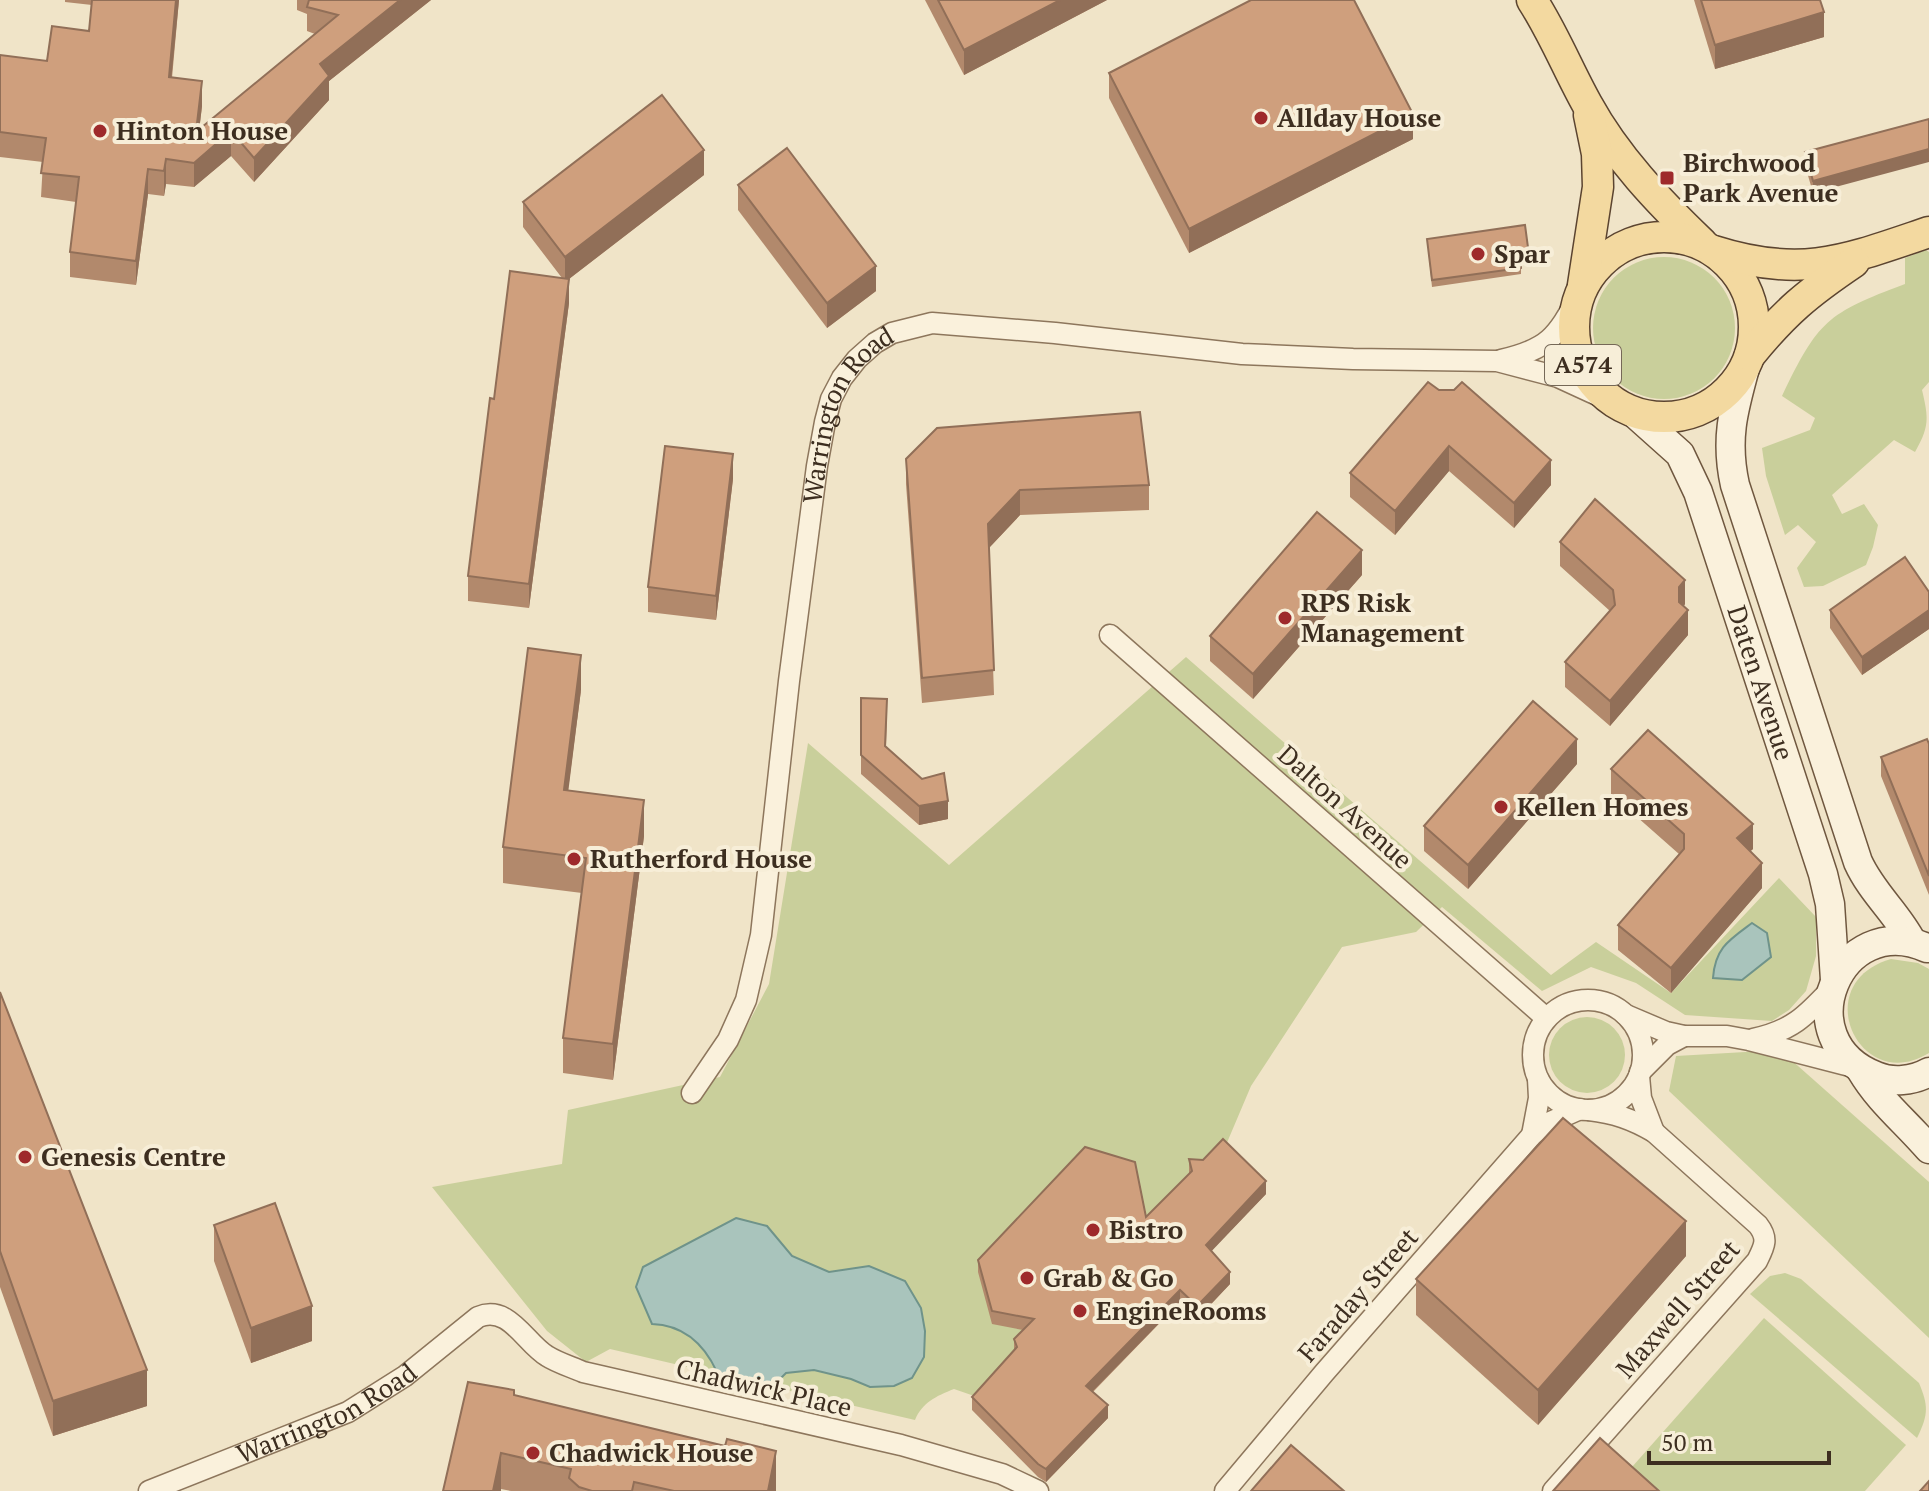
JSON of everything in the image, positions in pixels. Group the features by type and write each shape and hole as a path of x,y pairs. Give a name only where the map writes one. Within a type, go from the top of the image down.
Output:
{"main road":[{"name":"A574","path":"1532,0 1588,105 1632,169 1663,205 1730,265 1746,288 1754,315 1747,362"},
{"name":"A574","path":"1588,105 1597,154 1598,187 1595,219 1574,327 1577,349 1585,370 1597,388 1627,409 1649,416 1678,416 1706,407 1729,390 1788,310 1805,295 1866,255"},
{"name":"A574","path":"1581,292 1595,269 1618,249 1647,238 1677,237 1748,262 1798,266 1866,255 1929,232"}],"street":[{"name":"Warrington Road","path":"692,1093 728,1040 746,1000 761,935 817,466 831,399 857,359 892,333 932,323 1242,354 1497,361 1524,355 1543,346 1563,325 1581,292"},
{"name":"Warrington Road","path":"1497,361 1558,377 1627,409"},
{"name":"Daten Avenue","path":"1747,362 1732,412 1729,439 1735,485 1858,862 1873,891 1921,941"},
{"name":"Daten Avenue","path":"1627,409 1680,454 1698,492 1823,874 1830,904 1833,984 1828,1008 1830,1029 1837,1046 1859,1069"},
{"name":"Dalton Avenue","path":"1110,635 1546,1018"},
{"path":"1749,1040 1792,1027 1809,1013 1855,955 1874,944 1921,941"},
{"path":"1532,1135 1538,1108 1538,1079 1533,1064 1537,1032 1546,1018 1571,1002 1585,1000 1614,1006 1655,1028 1684,1036 1706,1034 1749,1040 1859,1069 1883,1079 1904,1080 1929,1072"},
{"path":"1538,1079 1555,1099 1584,1110 1605,1107 1619,1100 1631,1089 1643,1057 1641,1041 1626,1015"},
{"path":"1639,1074 1667,1045 1684,1036"},
{"path":"1859,1069 1877,1096 1929,1149"},
{"name":"Maxwell Street","path":"1639,1074 1641,1098 1654,1132"},
{"name":"Maxwell Street","path":"1553,1491 1757,1261 1766,1243 1758,1225 1654,1132 1614,1113 1584,1110"},
{"name":"Faraday Street","path":"1225,1491 1532,1135 1546,1124 1584,1110"},
{"name":"Warrington Road","path":"149,1491 348,1412 405,1376 478,1317 491,1313"},
{"name":"Chadwick Place","path":"491,1313 509,1321 546,1356 583,1372 901,1445 1002,1474 1038,1491"}],"green space":[{"path":"1926,250 1929,252 1929,382 1922,390 1927,416 1923,436 1915,452 1894,440 1832,495 1842,514 1864,504 1878,525 1866,565 1823,586 1804,587 1797,568 1816,542 1798,525 1785,535 1766,476 1762,448 1810,430 1815,418 1782,396 1816,335 1841,312 1905,284 1905,258"},
{"path":"1664,257 1691,262 1714,278 1730,301 1735,328 1730,355 1714,378 1691,394 1664,399 1637,394 1614,378 1598,355 1593,328 1598,301 1614,278 1637,262"},
{"path":"1186,657 1551,975 1596,942 1671,993 1779,878 1816,917 1816,956 1806,991 1789,1010 1772,1021 1685,1015 1636,983 1591,967 1542,991 1442,907 1416,932 1342,947 1251,1086 1223,1152 1033,1331 983,1399 954,1389 930,1401 915,1420 610,1349 586,1362 547,1331 432,1187 562,1164 568,1110 720,1077 769,984 808,743 949,865"},
{"path":"1891,959 1918,963 1929,969 1929,1053 1904,1062 1882,1060 1864,1048 1852,1031 1848,1011 1852,990 1866,972"},
{"path":"1587,1017 1602,1020 1614,1028 1622,1040 1625,1055 1622,1070 1614,1082 1602,1090 1587,1093 1572,1090 1560,1082 1552,1070 1549,1055 1552,1040 1560,1028 1572,1020"},
{"path":"1780,1050 1929,1182 1929,1338 1669,1091 1676,1056"},
{"path":"1785,1273 1801,1279 1919,1383 1926,1411 1917,1438 1750,1294 1770,1276"},
{"path":"1764,1318 1906,1445 1865,1491 1641,1491 1624,1476"}],"water":[{"path":"1752,923 1767,933 1771,957 1742,980 1713,978 1720,952"},
{"path":"736,1218 767,1226 792,1256 829,1272 869,1266 905,1281 921,1308 925,1331 924,1357 912,1378 894,1386 870,1387 814,1370 786,1373 774,1385 717,1372 692,1338 674,1328 652,1324 636,1287 643,1267"}],"building":[{"name":"Hinton House","path":"92,0 176,0 169,77 202,81 196,132 338,15 307,7 309,0 400,0 320,64 329,76 254,158 231,131 194,163 166,159 164,171 148,169 136,261 70,252 79,177 41,173 46,138 0,132 0,55 47,61 52,26 89,31"},
{"path":"938,0 1060,0 964,50"},
{"name":"Allday House","path":"1251,0 1354,0 1413,114 1189,229 1109,73"},
{"path":"1701,0 1820,0 1824,12 1715,45"},
{"path":"662,95 704,150 565,257 523,202"},
{"path":"1929,119 1929,149 1813,181 1805,152"},
{"path":"787,148 876,266 827,303 738,185"},
{"name":"Spar","path":"1525,225 1529,255 1520,257 1521,268 1432,280 1427,239"},
{"path":"510,271 569,279 529,584 468,576 490,398 494,399"},
{"path":"1428,382 1439,390 1454,390 1462,382 1551,460 1514,503 1449,446 1395,511 1350,473"},
{"path":"1140,412 1149,485 1020,490 988,524 994,670 922,678 906,459 937,428"},
{"path":"665,446 733,454 716,596 648,587"},
{"path":"1595,499 1685,580 1679,587 1679,602 1688,610 1610,701 1565,662 1615,605 1613,590 1560,542"},
{"name":"RPS Risk Management","path":"1317,512 1362,550 1253,674 1210,636"},
{"path":"1905,557 1929,592 1929,610 1862,657 1830,610"},
{"name":"Rutherford House","path":"528,648 581,655 564,790 644,800 613,1044 563,1038 586,858 503,847"},
{"path":"861,698 887,699 885,746 922,779 944,773 948,801 919,806 861,755"},
{"name":"Kellen Homes","path":"1533,701 1577,739 1468,865 1424,826"},
{"path":"1648,730 1753,824 1737,838 1762,863 1671,968 1618,925 1684,849 1684,834 1611,769"},
{"path":"1927,739 1929,744 1929,876 1881,757"},
{"name":"Genesis Centre","path":"0,992 147,1370 53,1401 0,1251"},
{"path":"1563,1118 1686,1221 1538,1390 1416,1279"},
{"name":"EngineRooms","path":"1223,1139 1266,1181 1206,1245 1230,1272 1197,1306 1180,1290 1086,1386 1108,1405 1046,1469 972,1397 1017,1347 1014,1339 1034,1319 992,1311 978,1260 1085,1147 1135,1162 1146,1217 1192,1171 1189,1159 1203,1160"},
{"path":"275,1203 312,1306 251,1328 214,1225"},
{"path":"468,1382 514,1390 514,1395 725,1446 727,1439 776,1451 768,1491 674,1491 634,1482 632,1491 592,1491 579,1487 569,1478 571,1469 501,1453 493,1491 443,1491"},
{"path":"1600,1438 1659,1491 1553,1491"},
{"path":"1291,1445 1344,1491 1251,1491"},
{"path":"1929,1481 1929,1491 1920,1491"}],"place":[{"name":"Allday House","path":"1261,118"},
{"name":"Hinton House","path":"100,131"},
{"name":"Birchwood Park Avenue","path":"1667,178"},
{"name":"Spar","path":"1478,254"},
{"name":"RPS Risk Management","path":"1285,618"},
{"name":"Kellen Homes","path":"1501,807"},
{"name":"Rutherford House","path":"574,859"},
{"name":"Genesis Centre","path":"25,1157"},
{"name":"Bistro","path":"1093,1230"},
{"name":"Grab & Go","path":"1027,1278"},
{"name":"EngineRooms","path":"1080,1311"},
{"name":"Chadwick House","path":"533,1453"}]}
